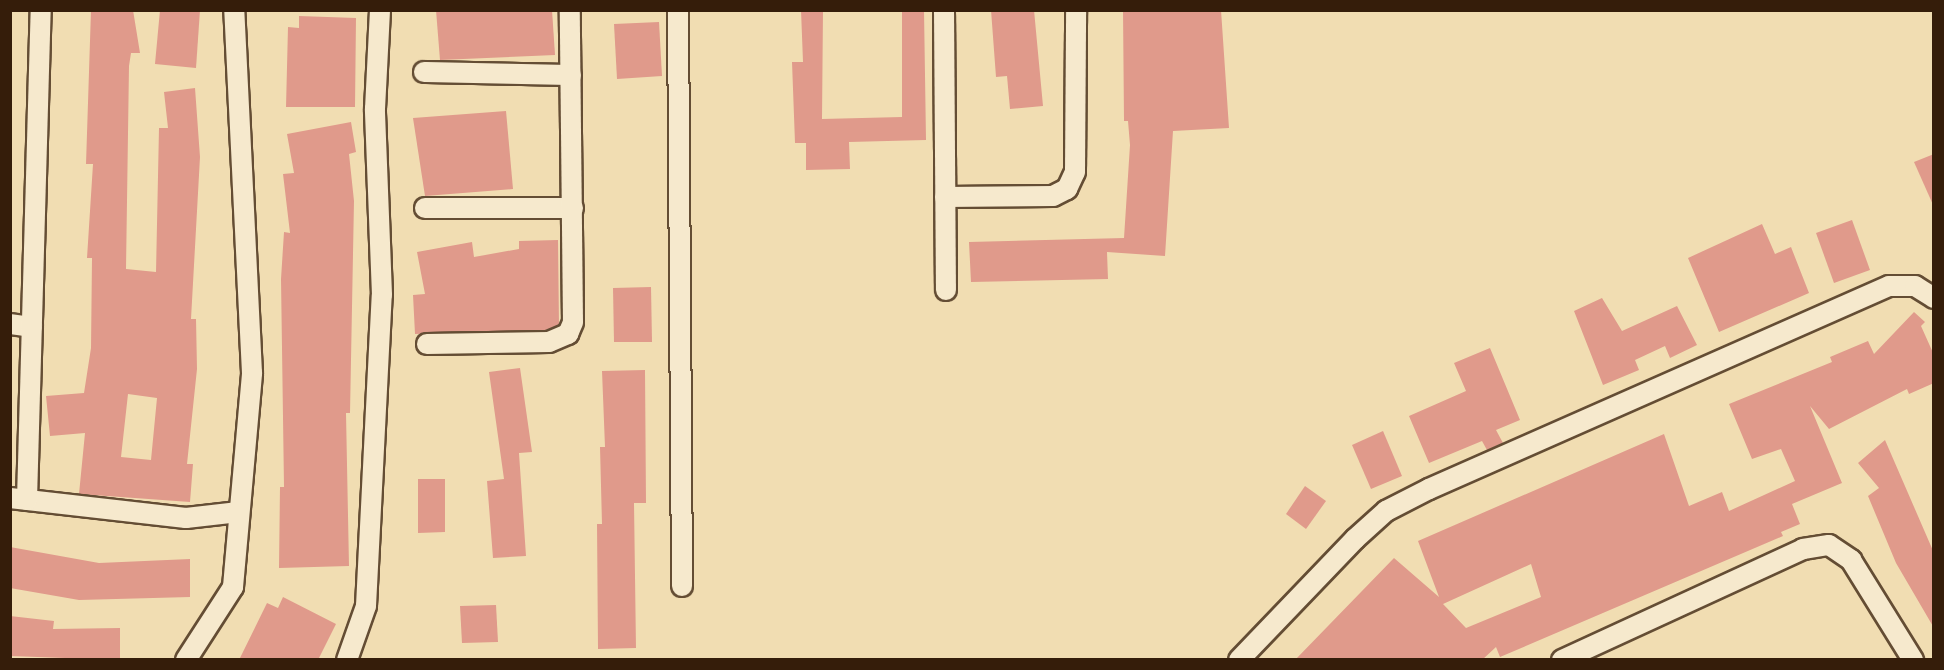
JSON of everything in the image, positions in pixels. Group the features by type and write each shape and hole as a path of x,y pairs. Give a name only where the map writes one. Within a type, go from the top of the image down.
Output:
{"street":[{"path":"41,10 32,327 19,499 186,518 239,512"},
{"path":"186,660 232,587 252,373 234,10"},
{"path":"347,660 366,606 382,295 375,109 380,10"},
{"path":"427,345 549,342 568,334 573,208 570,10"},
{"path":"678,10 682,586"},
{"path":"944,10 946,290"},
{"path":"945,197 1053,196 1067,189 1075,172 1076,10"},
{"path":"424,72 571,75"},
{"path":"425,208 573,208"},
{"path":"1245,658 1371,525 1429,489 1889,285 1915,286 1934,298"},
{"path":"10,324 32,327"},
{"path":"1562,660 1803,549 1829,545 1851,560 1913,660"}],"building":[{"path":"91,10 133,10 140,53 131,53 129,66 126,269 156,272 159,128 168,128 164,92 195,88 200,157 191,319 196,319 197,369 187,464 193,464 190,502 79,494 85,433 50,436 46,396 84,393 91,348 92,258 87,258 93,164 86,164","holes":["128,394 157,398 151,460 121,457"]},
{"path":"160,10 200,10 196,68 155,64"},
{"path":"436,10 552,10 555,55 440,60"},
{"path":"801,10 823,10 822,119 902,117 902,10 924,10 926,140 849,142 850,169 806,170 806,143 795,143 792,62 803,62"},
{"path":"991,10 1034,10 1043,106 1010,109 1007,76 996,77"},
{"path":"1123,10 1221,10 1229,128 1173,131 1165,256 1107,252 1108,279 971,282 969,242 1124,238 1130,145 1128,121 1124,121"},
{"path":"299,16 356,18 355,107 286,107 288,27 299,28"},
{"path":"659,22 662,76 617,79 614,24"},
{"path":"506,111 513,189 425,196 413,118"},
{"path":"351,122 356,152 349,154 354,201 350,413 346,413 349,566 279,568 280,487 284,487 281,279 284,232 290,233 283,174 294,173 287,134"},
{"path":"1934,154 1934,207 1914,162"},
{"path":"1852,220 1870,270 1834,283 1816,233"},
{"path":"1762,224 1775,254 1791,247 1809,293 1719,332 1688,258"},
{"path":"558,240 559,325 546,330 415,334 413,295 425,294 417,252 472,242 474,257 519,249 519,241"},
{"path":"651,287 652,342 614,342 613,288"},
{"path":"1602,298 1622,331 1677,306 1697,345 1670,358 1665,346 1635,360 1639,370 1603,385 1574,311"},
{"path":"1914,312 1925,322 1921,326 1934,355 1934,383 1909,394 1907,389 1829,429 1810,406 1842,483 1792,504 1800,524 1781,532 1783,536 1500,657 1496,647 1482,660 1295,660 1394,558 1439,597 1418,541 1664,434 1689,506 1722,492 1729,511 1795,481 1781,449 1752,459 1729,404 1832,362 1830,357 1868,341 1874,354","holes":["1531,564 1541,597 1466,628 1443,604"]},
{"path":"1490,348 1520,420 1496,430 1503,443 1487,450 1482,441 1429,463 1409,416 1466,391 1454,363"},
{"path":"520,368 532,452 519,453 526,556 493,558 487,481 504,479 489,372"},
{"path":"645,370 646,503 634,503 636,648 598,649 597,524 602,524 600,447 605,447 602,371"},
{"path":"1383,431 1402,476 1371,489 1352,445"},
{"path":"1885,440 1934,553 1934,628 1896,563 1868,496 1879,488 1858,463"},
{"path":"418,479 445,479 445,532 418,533"},
{"path":"1305,486 1326,501 1306,529 1286,514"},
{"path":"10,547 99,563 190,559 190,597 79,600 10,588"},
{"path":"283,597 336,624 318,660 239,660 267,603 278,608"},
{"path":"496,605 498,642 462,643 460,606"},
{"path":"10,616 54,621 53,629 120,628 120,660 10,656"}]}
